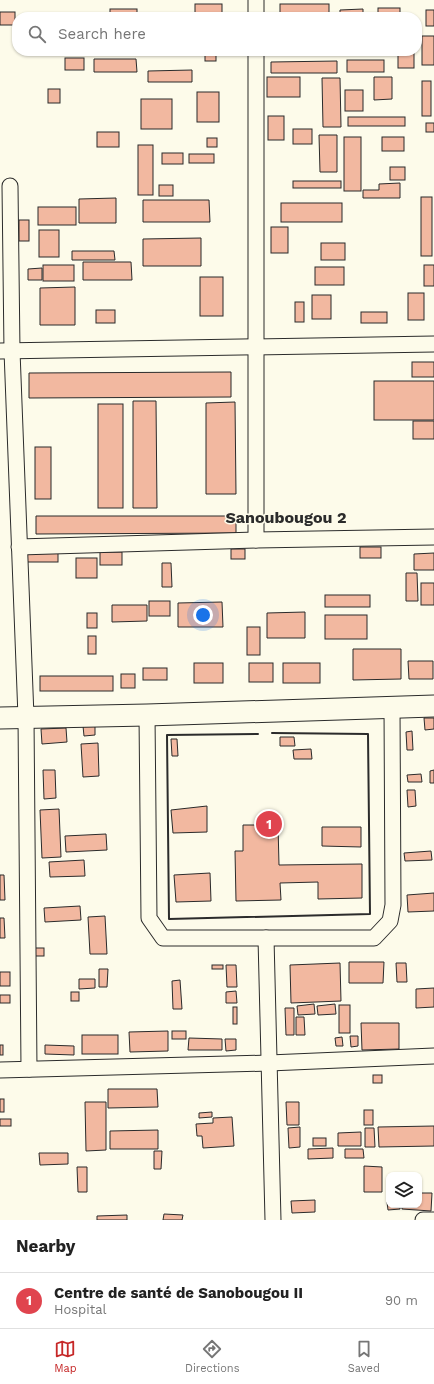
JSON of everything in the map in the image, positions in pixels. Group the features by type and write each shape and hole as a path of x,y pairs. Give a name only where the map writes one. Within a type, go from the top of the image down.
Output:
{"main road":[{"path":"0,718 434,706"}],"street":[{"path":"256,0 256,12"},
{"path":"256,56 256,540"},
{"path":"10,186 6,351 19,547 26,718 29,1069"},
{"path":"6,351 434,344"},
{"path":"19,547 256,540 434,537"},
{"path":"147,715 149,918 163,938 374,938 390,921 394,905 392,707"},
{"path":"266,938 273,1220"},
{"path":"0,1070 269,1063 434,1056"},
{"path":"423,1220 434,1220"}],"building":[{"path":"195,4 222,4 222,12 195,12"},
{"path":"280,4 329,4 329,12 280,12"},
{"path":"378,8 400,8 400,12 378,12"},
{"path":"110,9 137,9 137,12 110,12"},
{"path":"363,9 363,12 340,12 340,10"},
{"path":"426,10 434,10 434,26 426,26"},
{"path":"0,12 12,12 12,25 0,25"},
{"path":"422,36 434,36 434,65 422,65"},
{"path":"205,56 216,56 216,61 205,61"},
{"path":"398,56 414,56 414,68 398,68"},
{"path":"65,58 84,58 84,70 65,70"},
{"path":"94,59 136,59 137,72 94,72"},
{"path":"347,60 384,60 384,72 347,72"},
{"path":"337,61 337,73 271,73 271,62"},
{"path":"192,70 192,82 148,82 148,71"},
{"path":"267,77 300,77 300,97 267,97"},
{"path":"374,77 392,77 392,99 374,100"},
{"path":"322,78 340,78 341,127 323,127"},
{"path":"422,81 431,81 431,116 422,116"},
{"path":"48,89 60,89 60,103 48,103"},
{"path":"345,90 363,90 363,111 345,111"},
{"path":"197,92 219,92 219,122 197,122"},
{"path":"141,99 172,99 172,129 141,129"},
{"path":"268,116 284,116 284,140 268,140"},
{"path":"348,117 405,117 405,126 348,126"},
{"path":"426,123 434,123 434,132 426,132"},
{"path":"293,129 312,129 312,144 293,144"},
{"path":"97,132 119,132 119,147 97,147"},
{"path":"319,135 337,135 337,172 320,172"},
{"path":"344,137 361,137 361,191 344,191"},
{"path":"382,137 404,137 404,151 382,151"},
{"path":"207,138 217,138 217,147 207,147"},
{"path":"138,145 153,145 153,195 138,195"},
{"path":"162,153 183,153 183,164 162,164"},
{"path":"189,154 214,154 214,163 189,163"},
{"path":"390,167 405,167 405,180 390,180"},
{"path":"293,181 341,181 341,188 293,188"},
{"path":"400,183 400,198 363,198 363,190 379,190 379,184"},
{"path":"159,185 173,185 173,196 159,196"},
{"path":"421,197 432,197 432,256 421,256"},
{"path":"116,198 116,223 79,223 79,199"},
{"path":"143,200 209,200 210,222 143,222"},
{"path":"281,203 342,203 342,222 281,222"},
{"path":"38,207 76,207 76,225 38,225"},
{"path":"19,220 29,220 29,241 19,241"},
{"path":"271,227 288,227 288,253 271,253"},
{"path":"39,230 59,230 59,257 39,257"},
{"path":"201,238 201,266 143,266 143,239"},
{"path":"321,243 345,243 345,260 321,260"},
{"path":"72,251 114,251 115,260 72,260"},
{"path":"83,262 131,262 132,280 83,280"},
{"path":"43,265 74,265 74,281 43,281"},
{"path":"424,265 434,265 434,286 424,286"},
{"path":"315,267 344,267 344,285 315,285"},
{"path":"42,268 42,280 28,280 28,269"},
{"path":"200,277 223,277 223,316 200,316"},
{"path":"75,287 75,325 40,325 40,288"},
{"path":"408,293 424,293 424,320 408,320"},
{"path":"312,295 331,295 331,319 312,319"},
{"path":"295,302 304,302 304,322 295,322"},
{"path":"96,310 115,310 115,323 96,323"},
{"path":"361,312 387,312 387,323 361,323"},
{"path":"412,362 434,362 434,377 412,377"},
{"path":"231,372 231,397 29,398 29,373"},
{"path":"374,381 434,381 434,420 374,420"},
{"path":"133,401 156,401 157,508 133,508"},
{"path":"235,402 236,494 206,494 206,403"},
{"path":"98,404 123,404 123,508 98,508"},
{"path":"413,421 434,421 434,439 413,439"},
{"path":"35,447 51,447 51,499 35,499"},
{"path":"36,516 236,516 236,533 36,534"},
{"path":"360,547 381,547 381,558 360,558"},
{"path":"231,549 245,549 245,559 231,559"},
{"path":"27,551 58,551 58,562 27,562"},
{"path":"100,552 122,552 122,565 100,565"},
{"path":"434,553 434,570 414,570 414,554"},
{"path":"76,558 97,558 97,578 76,578"},
{"path":"162,563 171,563 172,587 162,587"},
{"path":"406,573 417,573 418,601 406,601"},
{"path":"421,583 434,583 434,605 421,605"},
{"path":"325,595 370,595 370,607 325,607"},
{"path":"149,601 170,601 170,616 149,616"},
{"path":"222,602 223,627 178,627 178,603"},
{"path":"112,605 147,605 147,621 112,622"},
{"path":"305,612 305,638 267,638 267,613"},
{"path":"87,613 97,613 97,628 87,628"},
{"path":"325,615 367,615 367,639 325,639"},
{"path":"247,627 260,627 260,655 247,655"},
{"path":"88,636 96,636 96,654 88,654"},
{"path":"353,649 401,649 401,679 353,680"},
{"path":"408,661 433,661 433,679 409,679"},
{"path":"194,663 223,663 223,683 194,683"},
{"path":"249,663 273,663 273,682 249,682"},
{"path":"283,663 320,663 320,683 283,683"},
{"path":"143,668 167,668 167,680 143,680"},
{"path":"121,674 135,674 135,688 121,688"},
{"path":"40,676 113,676 113,691 40,691"},
{"path":"424,718 434,718 434,729 425,730"},
{"path":"95,725 95,735 84,736 83,726"},
{"path":"66,728 67,742 42,744 41,729"},
{"path":"412,731 413,750 407,750 406,732"},
{"path":"280,737 294,737 295,746 280,746"},
{"path":"171,739 177,739 178,756 172,756"},
{"path":"98,743 99,776 83,777 81,744"},
{"path":"311,749 312,759 294,759 293,750"},
{"path":"43,770 55,770 56,798 44,799"},
{"path":"434,770 434,783 430,783 430,771"},
{"path":"421,774 422,782 408,782 407,775"},
{"path":"407,790 415,790 416,806 408,807"},
{"path":"207,806 207,832 173,833 171,810"},
{"path":"59,809 61,857 42,858 40,810"},
{"path":"243,825 278,825 279,865 362,864 362,898 318,899 318,882 280,883 281,900 236,901 235,851 243,851"},
{"path":"322,827 361,827 361,847 322,846"},
{"path":"106,834 107,850 66,852 65,836"},
{"path":"431,851 432,860 405,861 404,853"},
{"path":"84,860 85,876 50,877 49,862"},
{"path":"210,873 211,901 176,902 174,875"},
{"path":"0,875 4,875 5,900 0,900"},
{"path":"434,893 434,911 408,912 407,895"},
{"path":"80,906 81,920 45,922 44,908"},
{"path":"105,916 107,954 90,954 88,917"},
{"path":"0,918 4,918 5,938 0,938"},
{"path":"34,948 44,948 44,956 34,956"},
{"path":"349,962 384,962 383,983 349,983"},
{"path":"340,963 341,1001 291,1003 290,965"},
{"path":"396,963 406,963 407,982 397,982"},
{"path":"212,965 223,965 223,969 212,969"},
{"path":"226,965 236,965 237,987 227,987"},
{"path":"99,969 108,969 107,987 99,987"},
{"path":"0,972 10,972 10,986 0,986"},
{"path":"79,979 95,979 95,988 79,989"},
{"path":"180,980 182,1009 173,1009 172,981"},
{"path":"434,988 434,1007 416,1008 416,989"},
{"path":"236,991 237,1003 226,1003 226,992"},
{"path":"71,992 79,992 79,1001 71,1001"},
{"path":"0,995 10,995 10,1003 0,1003"},
{"path":"314,1004 315,1014 298,1015 297,1006"},
{"path":"335,1004 336,1014 318,1015 317,1006"},
{"path":"339,1005 350,1005 350,1033 339,1033"},
{"path":"233,1007 237,1007 237,1024 233,1024"},
{"path":"285,1008 294,1008 294,1035 286,1035"},
{"path":"296,1017 304,1017 305,1035 296,1035"},
{"path":"361,1023 399,1023 399,1049 362,1050"},
{"path":"168,1031 168,1051 130,1052 129,1032"},
{"path":"172,1031 186,1031 186,1039 172,1039"},
{"path":"82,1035 118,1035 118,1054 82,1054"},
{"path":"350,1036 358,1036 358,1046 351,1047"},
{"path":"342,1037 343,1046 336,1046 335,1038"},
{"path":"189,1038 222,1039 222,1050 188,1050"},
{"path":"225,1039 236,1039 236,1050 226,1051"},
{"path":"0,1045 3,1045 3,1055 0,1055"},
{"path":"45,1045 74,1046 74,1055 45,1054"},
{"path":"373,1075 382,1075 382,1083 373,1083"},
{"path":"108,1089 157,1089 158,1107 108,1108"},
{"path":"0,1099 4,1099 4,1112 0,1112"},
{"path":"85,1102 106,1102 106,1150 86,1151"},
{"path":"286,1102 299,1102 299,1125 287,1125"},
{"path":"364,1110 373,1110 373,1125 364,1125"},
{"path":"212,1112 212,1117 199,1118 199,1113"},
{"path":"232,1117 234,1146 203,1148 202,1136 197,1136 196,1124 213,1123 213,1118"},
{"path":"0,1119 11,1119 11,1126 0,1126"},
{"path":"434,1126 434,1146 379,1147 378,1127"},
{"path":"300,1127 300,1147 289,1148 288,1128"},
{"path":"365,1128 374,1128 375,1147 365,1147"},
{"path":"158,1130 158,1149 110,1149 110,1131"},
{"path":"361,1132 361,1146 338,1146 338,1133"},
{"path":"313,1138 326,1138 326,1146 313,1146"},
{"path":"333,1148 333,1158 308,1159 308,1149"},
{"path":"345,1149 363,1149 364,1158 345,1158"},
{"path":"154,1151 162,1151 161,1169 154,1169"},
{"path":"39,1153 68,1153 68,1164 40,1165"},
{"path":"364,1166 382,1167 382,1192 364,1192"},
{"path":"77,1167 87,1167 87,1192 78,1192"},
{"path":"422,1193 432,1193 431,1211 402,1209 422,1208"},
{"path":"315,1200 315,1212 292,1213 291,1201"},
{"path":"388,1208 400,1208 400,1209 388,1210"},
{"path":"164,1214 183,1215 182,1220 163,1220"},
{"path":"127,1215 127,1220 97,1220 97,1216"}],"wall":[{"path":"258,734 167,735 169,919 370,914 368,734 272,733"}],"place":[{"name":"Centre de santé de Sanobougou II","path":"269,824"}],"district":[{"name":"Sanoubougou 2","path":"286,517"}]}
